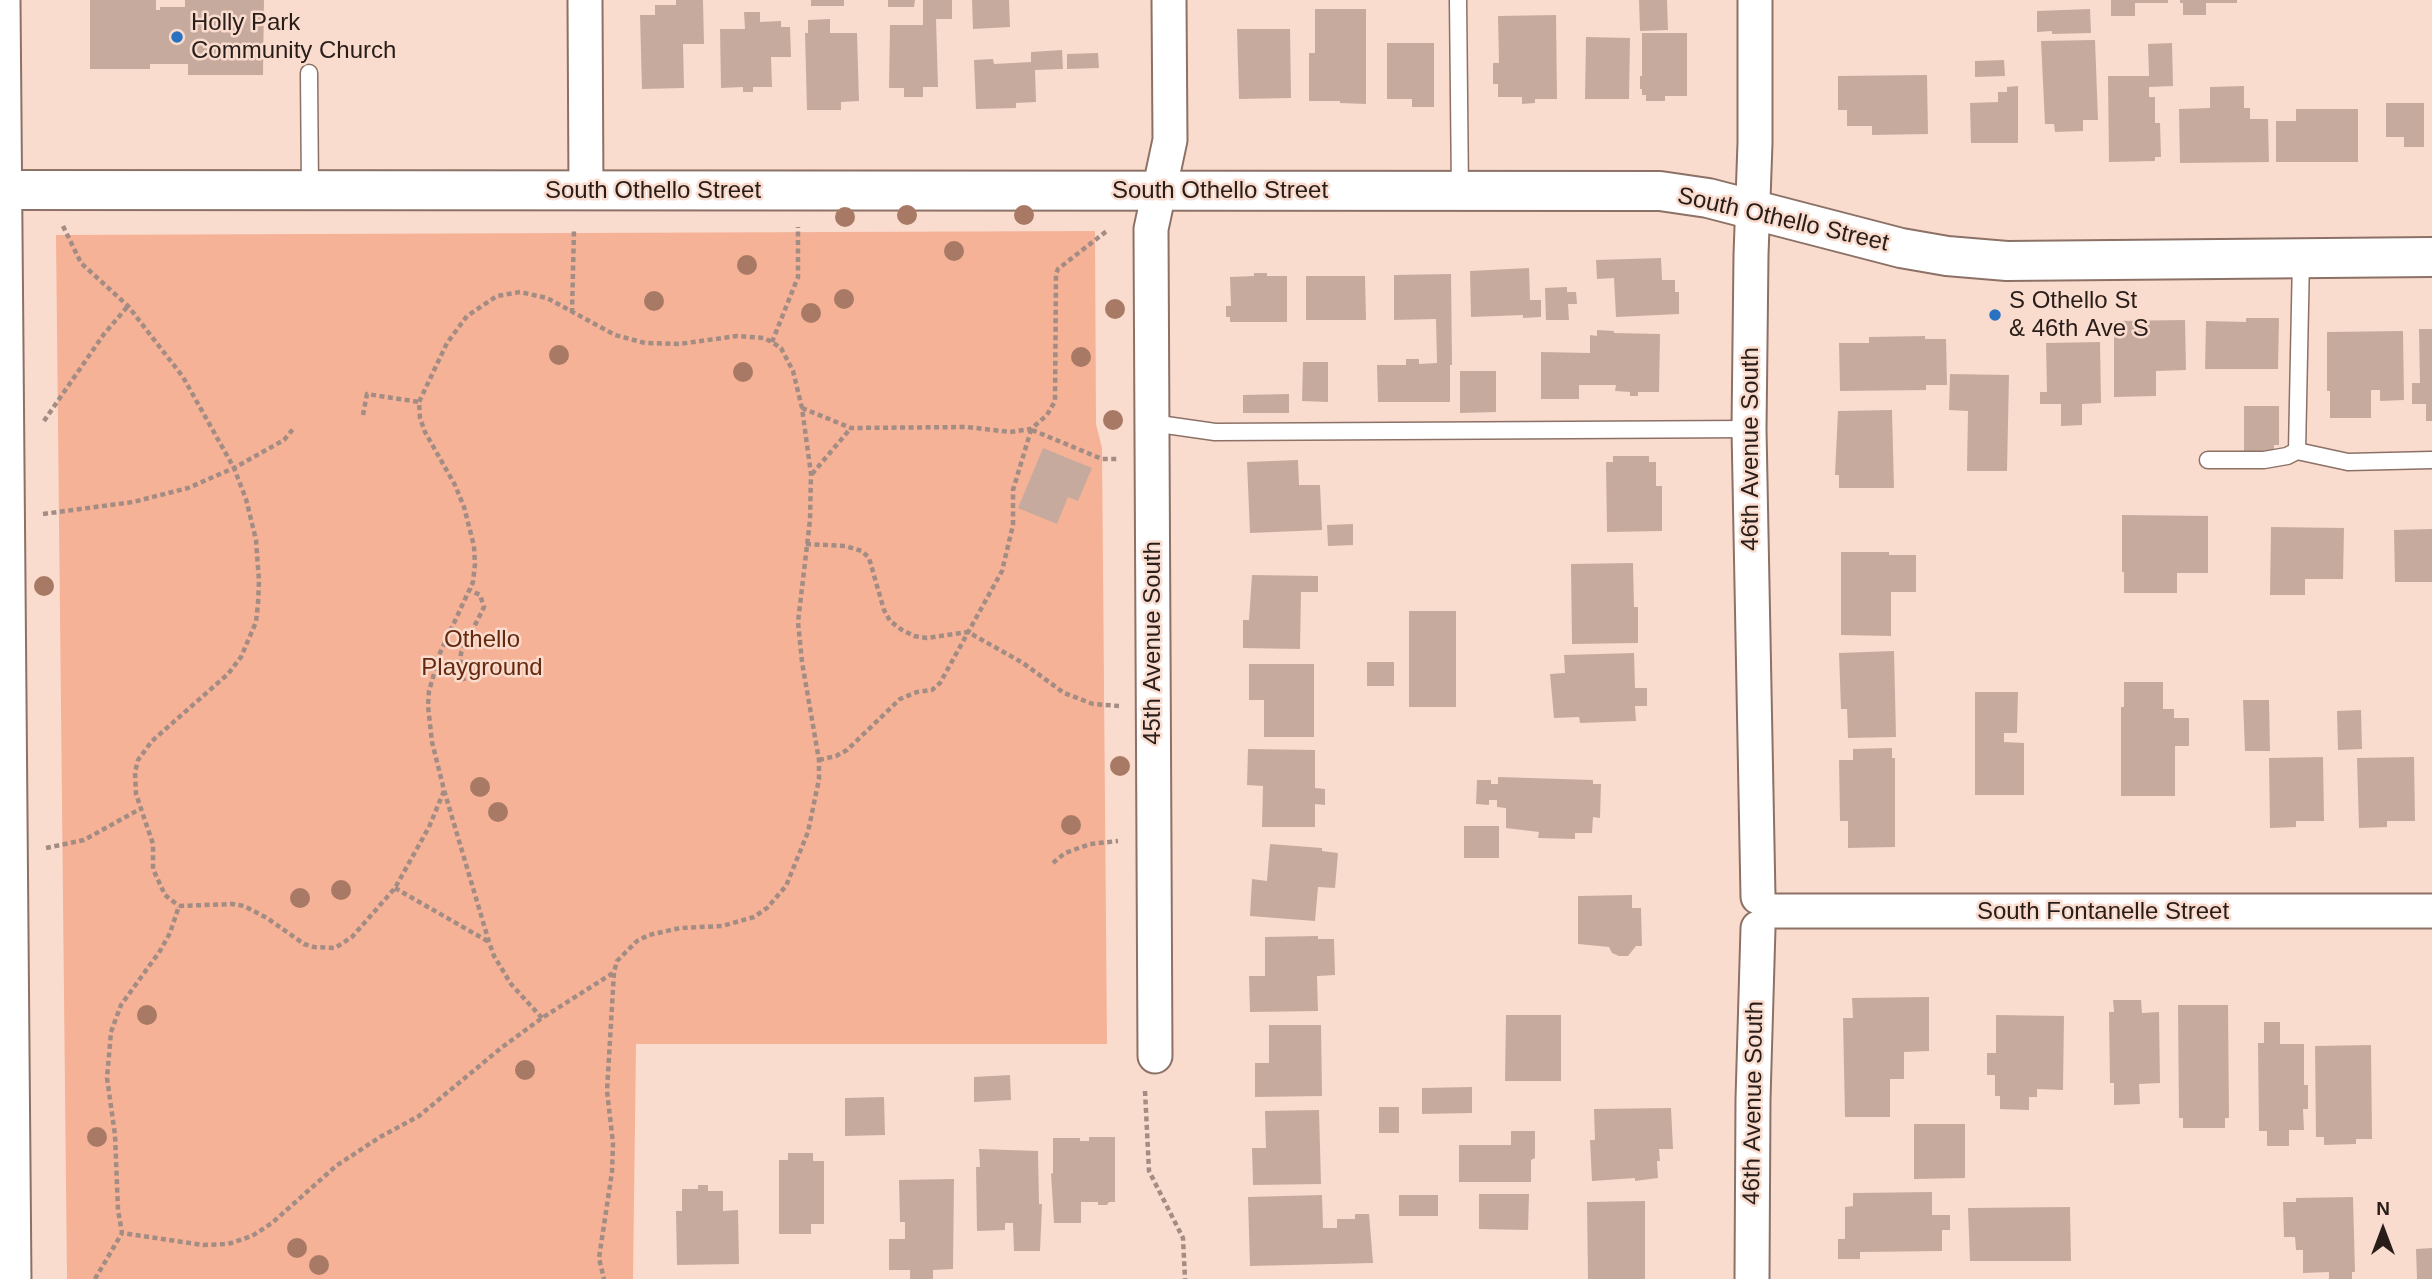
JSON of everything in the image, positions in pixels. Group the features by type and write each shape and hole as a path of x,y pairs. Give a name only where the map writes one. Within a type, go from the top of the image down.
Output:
{"street":[{"path":"3,0 2,190 8,519 14,1279"},
{"path":"585,0 586,192"},
{"name":"45th Avenue South","path":"1155,1056 1151,229 1170,139 1168,0"},
{"name":"46th Avenue South","path":"1752,1279 1753,1099 1764,912 1749,429 1755,0"},
{"name":"South Othello Street","path":"2,190 1660,191 1708,198 1841,234 1947,256 2007,261 2432,257"},
{"name":"South Fontanelle Street","path":"1764,912 2432,911"}],"lane":[{"path":"1458,0 1460,192"},
{"path":"309,73 310,190"},
{"path":"2297,452 2301,258"},
{"path":"1153,423 1215,432 1749,429"},
{"path":"2208,460 2264,460 2297,452 2348,462 2432,460"}],"path":[{"path":"772,342 799,277 798,191"},
{"path":"572,313 573,232 586,192"},
{"path":"819,760 836,757 847,750 908,694 937,687 997,583 1013,525 1013,490 1031,429 1047,415 1055,401 1056,274 1090,244"},
{"path":"81,263 128,306 183,377 234,468 246,499 256,540 259,581 256,622 242,657 229,674 170,723 138,760 135,783 153,844 153,869 165,895 179,906 244,906 256,911 304,944 335,948 352,937 395,888 412,860 444,790"},
{"path":"542,1018 511,984 494,956 444,790 429,721 429,691 440,653 470,590 475,564 470,525 455,485 425,432 420,418 419,402 447,343 467,316 486,302 508,294 531,293 547,298 615,335 645,343 679,344 737,336 764,338 772,342 788,357 802,408 811,474 810,520 800,587 798,635 819,760 819,779 808,832 786,886 772,903 754,917 722,926 680,928 649,935 637,941 617,961 614,972 607,1091 613,1143 612,1172 599,1258 604,1279"},
{"path":"7,474 104,334 128,306"},
{"path":"363,415 367,394 419,402"},
{"path":"802,408 851,428 955,427 1010,432 1031,429 1102,459 1153,459"},
{"path":"811,474 851,428"},
{"path":"8,519 133,502 188,488 234,468 284,440 293,429"},
{"path":"806,544 845,546 862,551 869,558 884,610 890,621 914,636 927,638 968,632 1005,652 1050,685 1077,699 1093,704 1153,708"},
{"path":"464,681 460,667 461,653 484,607 480,595 470,590"},
{"path":"10,852 54,848 85,840 141,809"},
{"path":"1053,863 1065,853 1090,844 1154,837"},
{"path":"395,888 489,942"},
{"path":"95,1279 122,1233 118,1210 115,1135 107,1078 111,1032 121,1005 170,933 179,906"},
{"path":"122,1233 203,1245 228,1244 252,1236 278,1218 336,1166 435,1105 501,1048 614,972"},
{"path":"1155,1056 1145,1082 1149,1171 1183,1238 1185,1279"}],"green space":[{"name":"Othello Playground","path":"1095,231 1096,424 1102,448 1107,1044 636,1044 633,1279 67,1279 56,235"}],"building":[{"name":"Holly Park Community Church","path":"90,0 156,0 156,10 160,10 160,7 185,7 185,0 264,0 263,75 188,75 188,64 150,64 150,69 90,69"},
{"path":"676,0 703,0 704,44 683,44 684,88 642,89 640,15 655,15 655,5 676,5"},
{"path":"811,0 844,0 844,6 811,6"},
{"path":"888,0 915,0 914,7 888,7"},
{"path":"923,0 952,0 952,19 936,19 938,87 923,87 923,97 904,97 904,88 889,88 890,25 923,25"},
{"path":"972,0 1009,0 1010,27 973,29"},
{"path":"1639,0 1667,0 1668,30 1640,31"},
{"path":"2111,0 2168,0 2168,3 2135,3 2135,16 2111,16"},
{"path":"2180,0 2237,0 2237,3 2206,3 2206,15 2183,15 2183,3 2180,3"},
{"path":"1315,9 1366,9 1366,104 1309,101 1309,53 1315,53"},
{"path":"2090,9 2091,33 2037,32 2037,11"},
{"path":"744,12 760,12 760,22 781,21 781,27 790,27 791,57 771,57 772,87 753,87 753,92 743,92 743,87 721,88 720,29 745,29"},
{"path":"1556,15 1557,99 1535,99 1535,103 1522,104 1522,97 1498,97 1498,84 1493,84 1493,63 1499,63 1498,16"},
{"path":"830,19 830,33 857,33 859,101 841,102 841,110 807,110 805,33 808,33 808,20"},
{"path":"1237,29 1290,29 1291,98 1239,99"},
{"path":"1642,33 1687,33 1687,96 1665,96 1665,101 1646,101 1646,95 1642,95 1640,89"},
{"path":"1586,37 1630,38 1629,99 1585,99"},
{"path":"2095,40 2098,120 2083,120 2083,131 2055,132 2054,124 2045,124 2041,41"},
{"path":"1387,43 1434,43 1434,107 1412,107 1412,99 1387,99"},
{"path":"2172,43 2173,86 2149,87 2149,97 2155,97 2155,123 2160,123 2161,157 2155,157 2155,161 2109,162 2108,76 2149,76 2148,44"},
{"path":"1062,50 1063,69 1035,70 1036,102 1016,103 1016,108 976,109 974,60 993,59 994,64 1031,62 1031,52"},
{"path":"1098,53 1099,68 1067,69 1067,54"},
{"path":"2004,60 2005,76 1975,77 1975,61"},
{"path":"1927,75 1928,134 1872,135 1872,126 1847,126 1847,110 1838,110 1838,76"},
{"path":"2018,86 2018,143 1971,143 1970,103 1998,102 1998,92 2007,92 2007,87"},
{"path":"2244,86 2244,108 2250,108 2250,119 2268,119 2269,162 2180,163 2179,109 2210,108 2210,87"},
{"path":"2386,103 2424,103 2424,147 2404,147 2404,137 2386,137"},
{"path":"2296,109 2358,109 2358,162 2276,162 2276,121 2296,121"},
{"path":"1661,258 1662,280 1675,280 1675,292 1679,292 1679,314 1616,317 1614,278 1597,279 1596,260"},
{"path":"1529,268 1530,300 1541,300 1541,317 1471,317 1470,271"},
{"path":"1254,273 1287,276 1287,322 1230,322 1230,317 1226,317 1226,306 1231,306 1230,277 1254,276"},
{"path":"1451,274 1450,402 1378,402 1377,365 1406,365 1406,359 1419,359 1419,364 1437,363 1436,319 1394,320 1394,275"},
{"path":"1306,276 1365,276 1366,320 1306,320"},
{"path":"1567,287 1567,292 1576,292 1577,304 1568,304 1569,320 1546,320 1545,288"},
{"path":"2246,318 2279,318 2278,369 2205,369 2206,321 2246,322"},
{"path":"2185,320 2186,370 2156,371 2156,396 2114,397 2114,321"},
{"path":"2419,329 2432,329 2432,421 2426,421 2426,404 2412,404 2412,383 2420,383"},
{"path":"1597,330 1660,334 1659,392 1638,392 1638,396 1630,396 1630,392 1615,391 1616,385 1579,385 1579,399 1541,399 1541,352 1590,353 1590,335 1597,336"},
{"path":"2403,331 2404,400 2380,401 2380,390 2371,390 2371,418 2330,418 2327,332"},
{"path":"1925,336 1925,339 1946,339 1947,385 1926,385 1926,390 1840,391 1839,343 1869,343 1869,337"},
{"path":"2100,342 2101,403 2082,404 2082,425 2061,426 2061,404 2040,404 2040,392 2047,392 2046,343"},
{"path":"1303,362 1328,362 1328,402 1302,401"},
{"path":"1460,371 1496,371 1496,412 1460,413"},
{"path":"1950,374 2009,375 2007,471 1967,471 1968,411 1949,410"},
{"path":"1289,394 1289,413 1243,413 1243,395"},
{"path":"2244,406 2279,406 2279,445 2274,445 2274,452 2244,452"},
{"path":"1892,410 1894,488 1839,488 1839,475 1835,475 1838,411"},
{"path":"1043,448 1092,468 1078,501 1068,497 1057,524 1018,508"},
{"path":"1613,456 1649,456 1649,462 1656,462 1656,486 1662,486 1662,531 1607,532 1606,462 1613,462"},
{"path":"1298,460 1299,485 1320,485 1322,530 1250,533 1247,462"},
{"path":"2122,515 2208,516 2208,573 2177,573 2177,593 2124,593"},
{"path":"1353,524 1353,545 1328,546 1327,525"},
{"path":"2271,527 2344,528 2343,579 2305,579 2305,595 2270,595"},
{"path":"2432,529 2432,582 2395,582 2394,530"},
{"path":"1841,552 1916,555 1916,592 1891,592 1891,636 1841,635"},
{"path":"1633,563 1634,607 1638,607 1638,643 1572,644 1571,564"},
{"path":"1252,575 1318,576 1318,592 1301,592 1300,649 1243,648 1243,620 1249,620"},
{"path":"1409,611 1456,611 1456,707 1409,707"},
{"path":"1894,651 1896,737 1848,738 1847,709 1841,709 1839,653"},
{"path":"1634,653 1635,688 1647,688 1647,706 1635,706 1636,721 1580,723 1579,717 1554,718 1550,674 1565,673 1564,655"},
{"path":"1367,662 1394,662 1394,686 1367,686"},
{"path":"1249,664 1314,664 1314,737 1264,737 1264,700 1249,700"},
{"path":"2124,682 2163,682 2163,709 2174,709 2174,718 2189,718 2189,746 2175,746 2175,796 2121,796 2121,707 2124,707"},
{"path":"1975,692 2018,692 2017,733 2004,733 2004,742 2024,743 2024,795 1975,795"},
{"path":"2243,700 2269,700 2270,751 2245,751"},
{"path":"2361,710 2362,749 2338,750 2337,711"},
{"path":"1892,748 1892,758 1895,758 1895,847 1848,848 1848,821 1840,821 1839,760 1853,760 1853,749"},
{"path":"1248,749 1315,750 1315,788 1325,789 1325,805 1315,804 1315,827 1262,827 1263,786 1247,785"},
{"path":"2323,757 2324,821 2296,821 2296,827 2270,828 2269,758"},
{"path":"2414,757 2415,821 2387,821 2387,827 2359,828 2357,758"},
{"path":"1498,777 1593,780 1593,784 1601,784 1600,818 1593,817 1592,833 1575,833 1575,839 1538,838 1539,832 1506,828 1506,808 1497,807 1497,800 1489,800 1489,805 1476,804 1477,780 1491,780 1491,784 1498,784"},
{"path":"1464,826 1499,826 1499,858 1464,858"},
{"path":"1270,844 1322,848 1322,851 1338,853 1335,888 1318,887 1315,921 1250,916 1252,879 1267,881"},
{"path":"1632,895 1632,908 1641,908 1642,946 1636,946 1628,956 1619,956 1612,953 1609,947 1578,944 1578,896"},
{"path":"1318,936 1318,939 1334,939 1335,975 1317,976 1318,1011 1250,1012 1249,976 1265,976 1265,937"},
{"path":"1929,997 1929,1051 1904,1052 1904,1079 1890,1079 1890,1117 1845,1117 1843,1018 1853,1018 1852,998"},
{"path":"2113,1000 2141,1000 2142,1013 2159,1012 2160,1083 2139,1084 2140,1104 2114,1105 2114,1083 2110,1083 2109,1012 2114,1012"},
{"path":"2178,1005 2228,1005 2229,1118 2225,1118 2225,1128 2183,1128 2183,1118 2179,1118"},
{"path":"1506,1015 1561,1015 1561,1081 1505,1081"},
{"path":"1996,1015 2064,1016 2063,1090 2037,1089 2037,1097 2029,1097 2029,1110 2000,1109 2000,1096 1995,1096 1995,1075 1987,1075 1987,1053 1996,1053"},
{"path":"2264,1022 2280,1022 2280,1044 2304,1044 2304,1085 2308,1085 2308,1109 2303,1109 2304,1130 2289,1130 2289,1146 2267,1146 2267,1131 2259,1131 2258,1043 2264,1043"},
{"path":"1269,1025 1321,1025 1322,1096 1255,1097 1255,1063 1269,1063"},
{"path":"2371,1045 2372,1139 2356,1139 2356,1144 2324,1145 2324,1137 2316,1137 2315,1046"},
{"path":"1010,1075 1011,1100 974,1102 974,1077"},
{"path":"1472,1087 1472,1113 1422,1114 1422,1088"},
{"path":"884,1097 885,1135 845,1136 845,1098"},
{"path":"1379,1107 1399,1107 1399,1133 1379,1133"},
{"path":"1671,1108 1673,1149 1659,1149 1658,1178 1592,1181 1590,1140 1595,1140 1594,1109"},
{"path":"1319,1110 1321,1184 1253,1185 1252,1148 1266,1148 1265,1111"},
{"path":"1914,1124 1965,1124 1965,1178 1914,1179"},
{"path":"1511,1131 1535,1131 1535,1158 1531,1160 1531,1182 1459,1182 1459,1145 1511,1145"},
{"path":"1089,1137 1115,1137 1115,1202 1098,1205 1098,1202 1081,1202 1081,1223 1054,1223 1051,1174 1053,1138 1080,1138 1080,1141 1089,1141"},
{"path":"979,1149 1038,1151 1039,1204 1042,1204 1040,1251 1014,1251 1013,1223 1005,1223 1005,1230 977,1231 976,1167 980,1167"},
{"path":"788,1153 813,1153 813,1161 824,1161 824,1224 811,1224 811,1234 779,1234 779,1160 788,1160"},
{"path":"954,1179 953,1269 933,1270 933,1279 910,1279 910,1270 889,1270 889,1239 905,1239 905,1222 900,1222 899,1180"},
{"path":"698,1185 708,1185 708,1191 723,1191 723,1211 738,1210 739,1264 677,1265 676,1211 682,1211 682,1189 698,1189"},
{"path":"1932,1192 1932,1215 1950,1215 1950,1230 1942,1230 1942,1251 1860,1252 1860,1259 1838,1259 1838,1239 1845,1239 1845,1207 1853,1206 1853,1193"},
{"path":"1479,1194 1529,1194 1528,1230 1479,1229"},
{"path":"1322,1195 1323,1228 1337,1228 1337,1219 1355,1219 1355,1214 1369,1214 1373,1263 1250,1266 1248,1197"},
{"path":"1399,1195 1438,1195 1438,1216 1399,1216"},
{"path":"2353,1197 2355,1272 2352,1272 2352,1279 2329,1279 2329,1272 2303,1273 2303,1250 2296,1250 2295,1237 2284,1237 2283,1202 2296,1202 2296,1198"},
{"path":"1645,1201 1645,1279 1588,1279 1587,1202"},
{"path":"2070,1207 2071,1261 1970,1261 1968,1208"},
{"path":"2432,1248 2432,1279 2417,1279 2416,1249"}],"place":[{"name":"Holly Park Community Church","path":"177,37"},
{"name":"S Othello St & 46th Ave S","path":"1995,315"}]}
